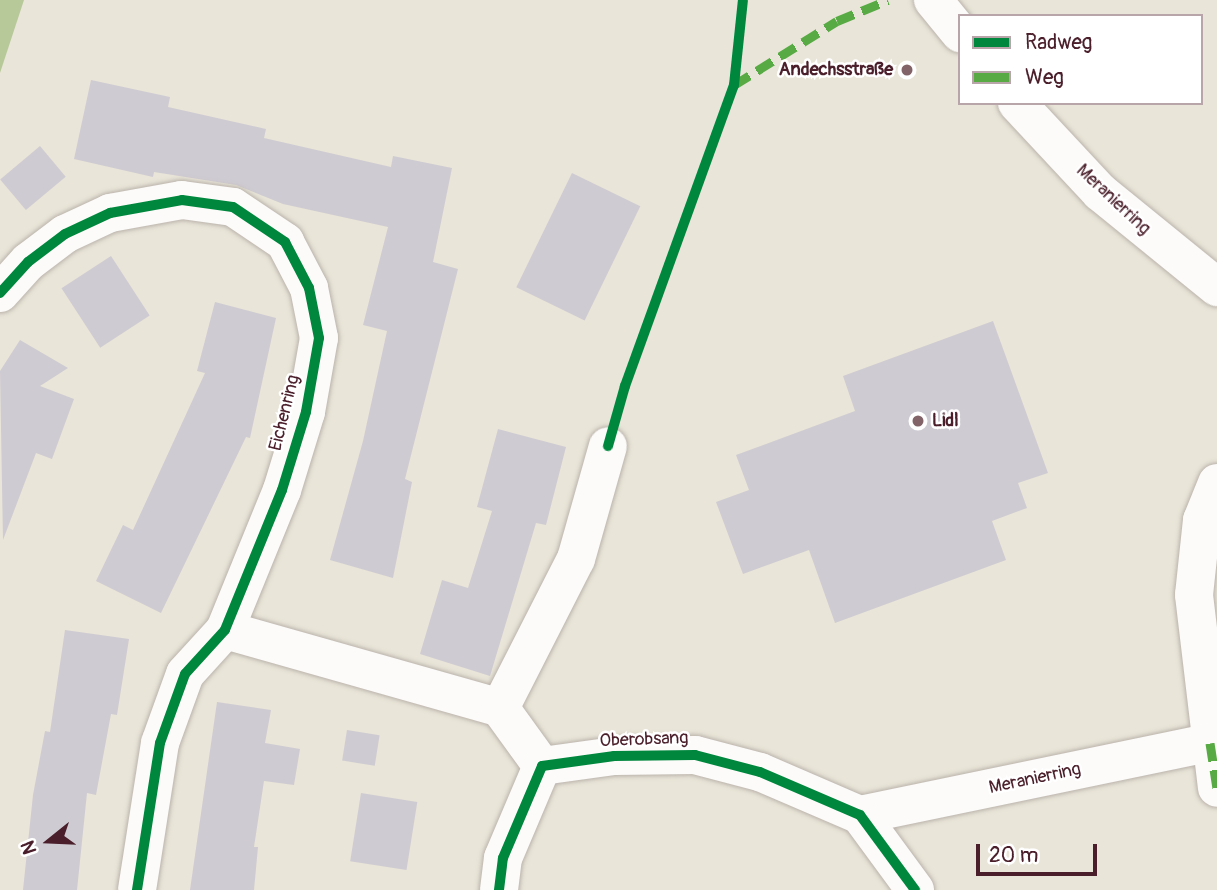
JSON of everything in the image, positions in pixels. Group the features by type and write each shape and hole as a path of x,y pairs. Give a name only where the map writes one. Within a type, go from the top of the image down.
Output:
{"street":[{"path":"933,0 958,31"},
{"name":"Meranierring","path":"1019,105 1100,192 1217,287"},
{"name":"Eichenring","path":"0,292 28,262 65,234 110,212 182,200 233,207 285,242 309,288 319,338 306,412 282,490 225,630 185,674 160,743 137,890"},
{"path":"500,708 576,559 608,446"},
{"path":"1217,483 1202,520 1194,595 1217,788"},
{"path":"225,630 500,708 542,766 503,858 499,890"},
{"name":"Meranierring","path":"860,815 1213,742"},
{"name":"Oberobsang","path":"542,766 614,756 695,755 760,772 860,815"},
{"path":"860,815 915,890"}],"green space":[{"path":"0,0 24,0 0,73"}],"building":[{"path":"91,80 170,97 168,107 266,129 264,138 391,167 393,156 452,168 433,262 458,269 405,479 412,482 393,578 330,560 363,441 387,331 363,325 388,227 283,204 236,185 154,172 153,177 74,159"},
{"path":"40,146 66,177 26,210 0,179"},
{"path":"572,173 640,206 585,320 516,287"},
{"path":"111,256 150,316 100,348 62,288"},
{"path":"215,302 276,318 250,438 246,437 161,613 96,581 123,525 133,530 205,373 197,371"},
{"path":"993,321 1048,473 1018,483 1027,508 992,521 1006,560 835,623 809,550 743,574 716,502 749,490 736,455 855,411 843,376"},
{"path":"20,340 68,368 40,386 74,399 52,459 36,453 3,540 0,371"},
{"path":"498,429 566,447 546,525 536,523 490,676 420,654 442,580 468,588 492,511 477,507"},
{"path":"65,630 129,639 117,715 111,714 96,795 87,793 77,890 23,890 33,795 45,731 50,732"},
{"path":"217,702 271,710 265,743 300,749 294,785 264,781 254,847 258,847 254,890 190,890"},
{"path":"347,730 380,735 375,766 342,761"},
{"path":"361,793 417,802 407,870 350,861"}],"marked path":[{"path":"734,85 837,21 888,0"},
{"path":"1210,743 1217,788"}],"cycle path":[{"path":"608,446 625,386 734,85 743,0"},
{"path":"0,293 28,262 65,234 110,213 182,200 233,207 285,242 309,288 319,338 306,412 282,490 225,630 185,674 160,743 137,890"},
{"path":"499,890 503,858 542,766 614,756 695,755 760,772 860,815 915,890"}],"place":[{"name":"Andechsstraße","path":"907,70"},
{"name":"Lidl","path":"918,421"}]}
